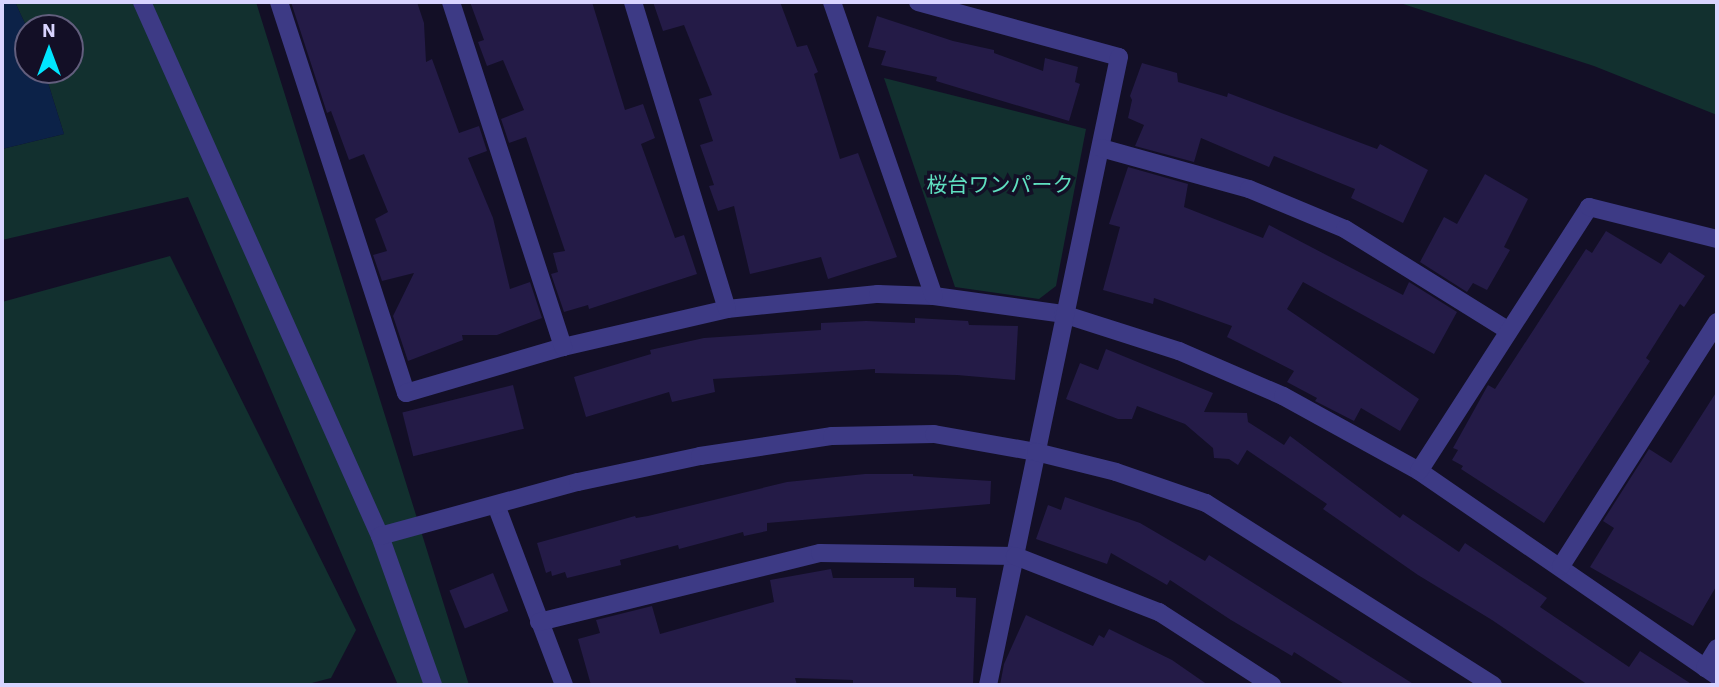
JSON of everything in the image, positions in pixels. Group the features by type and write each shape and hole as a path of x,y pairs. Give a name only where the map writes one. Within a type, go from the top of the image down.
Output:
{"street":[{"path":"142,2 380,536 433,685"},
{"path":"279,2 406,393 563,347 727,309 878,294 934,296 1063,314 1179,351 1283,396 1419,471 1561,566 1711,672 1717,648"},
{"path":"451,2 563,347"},
{"path":"633,2 727,309"},
{"path":"832,2 934,296"},
{"path":"918,2 1119,57 1063,314 988,685"},
{"path":"1101,148 1249,189 1345,229 1507,330"},
{"path":"1419,471 1507,330 1589,207 1717,240"},
{"path":"1561,566 1717,322"},
{"path":"380,536 578,482 700,456 832,436 934,434 1036,452 1116,472 1206,503 1493,685"},
{"path":"496,505 564,685"},
{"path":"539,621 820,553 1016,556 1159,612 1272,685"}],"green space":[{"path":"15,2 256,2 469,685 398,685 188,197 2,240 2,149 64,134 48,84 84,84 84,14 21,14"},
{"path":"1397,2 1717,2 1717,115 1594,66"},
{"name":"桜台ワンパーク","path":"884,78 1086,129 1056,286 1039,299 955,287"},
{"path":"170,256 356,630 331,678 304,685 2,685 2,302"}],"water":[{"path":"2,2 15,2 21,14 14,14 14,84 48,84 64,134 2,149"}],"building":[{"path":"291,2 417,2 424,23 426,62 432,59 459,133 479,126 487,151 468,158 493,218 510,289 530,282 542,318 497,335 462,335 463,340 408,361 393,316 414,273 382,281 373,255 387,251 375,219 388,212 364,154 349,160 331,111 327,113"},
{"path":"470,2 592,2 625,110 643,104 655,138 641,144 675,238 684,235 697,274 589,309 588,305 564,312 551,274 558,272 553,253 565,251 526,137 509,143 501,119 524,110 503,60 487,66 478,42 484,40"},
{"path":"653,2 780,2 797,47 807,45 818,72 814,74 840,159 858,153 897,257 828,279 821,257 750,274 734,206 718,211 709,186 714,185 700,145 713,141 699,99 712,95 684,25 663,31"},
{"path":"877,16 953,41 994,50 994,53 1043,71 1045,58 1078,67 1075,82 1080,84 1069,121 936,81 937,77 881,65 886,51 868,47"},
{"path":"1142,63 1177,73 1178,82 1227,97 1228,93 1377,149 1380,144 1428,170 1403,223 1351,198 1355,189 1274,156 1269,167 1201,138 1194,162 1135,146 1144,125 1128,118 1132,100 1130,96"},
{"path":"1128,167 1188,184 1184,207 1263,238 1269,225 1403,295 1409,282 1457,312 1434,354 1303,282 1287,309 1419,399 1400,431 1361,408 1354,421 1315,401 1317,398 1287,382 1294,371 1227,337 1232,326 1154,298 1153,304 1103,290 1120,227 1109,224"},
{"path":"1485,174 1528,199 1504,247 1510,250 1487,290 1473,283 1467,292 1420,262 1444,217 1457,224"},
{"path":"1606,231 1661,264 1669,252 1705,276 1684,307 1680,304 1646,358 1650,361 1544,523 1461,469 1463,466 1452,460 1458,450 1453,448 1488,385 1495,389 1586,249 1592,253"},
{"path":"915,318 968,321 969,325 1018,326 1015,380 875,373 875,369 713,379 715,392 672,402 669,392 586,417 574,377 651,354 650,350 704,338 821,330 821,323 915,323"},
{"path":"1106,349 1213,393 1204,412 1247,413 1248,422 1284,445 1290,436 1400,518 1403,514 1459,552 1465,543 1547,598 1540,607 1629,667 1640,651 1693,685 1588,685 1492,620 1418,575 1323,509 1327,504 1247,450 1238,465 1229,459 1214,458 1213,448 1185,424 1137,406 1132,419 1118,419 1066,399 1080,363 1098,370"},
{"path":"513,385 524,429 413,456 402,413"},
{"path":"1717,391 1717,585 1693,626 1590,567 1614,528 1603,521 1649,449 1671,463"},
{"path":"865,474 913,474 991,481 990,504 767,523 767,531 744,536 743,532 679,549 678,545 620,560 621,565 567,578 565,572 552,576 551,571 546,573 537,543 635,516 648,516 787,482"},
{"path":"1065,497 1140,523 1205,561 1209,555 1415,685 1346,685 1294,652 1292,656 1231,620 1170,580 1167,585 1111,553 1107,564 1036,539 1048,505 1061,510"},
{"path":"831,569 833,578 914,578 914,587 956,588 956,597 976,598 973,685 853,685 853,680 795,678 797,685 591,685 578,639 600,633 596,620 652,606 660,634 774,602 770,580"},
{"path":"493,573 508,611 465,629 449,591"},
{"path":"1026,615 1093,646 1099,635 1104,638 1109,629 1172,660 1208,685 1000,685 1004,664"}]}
